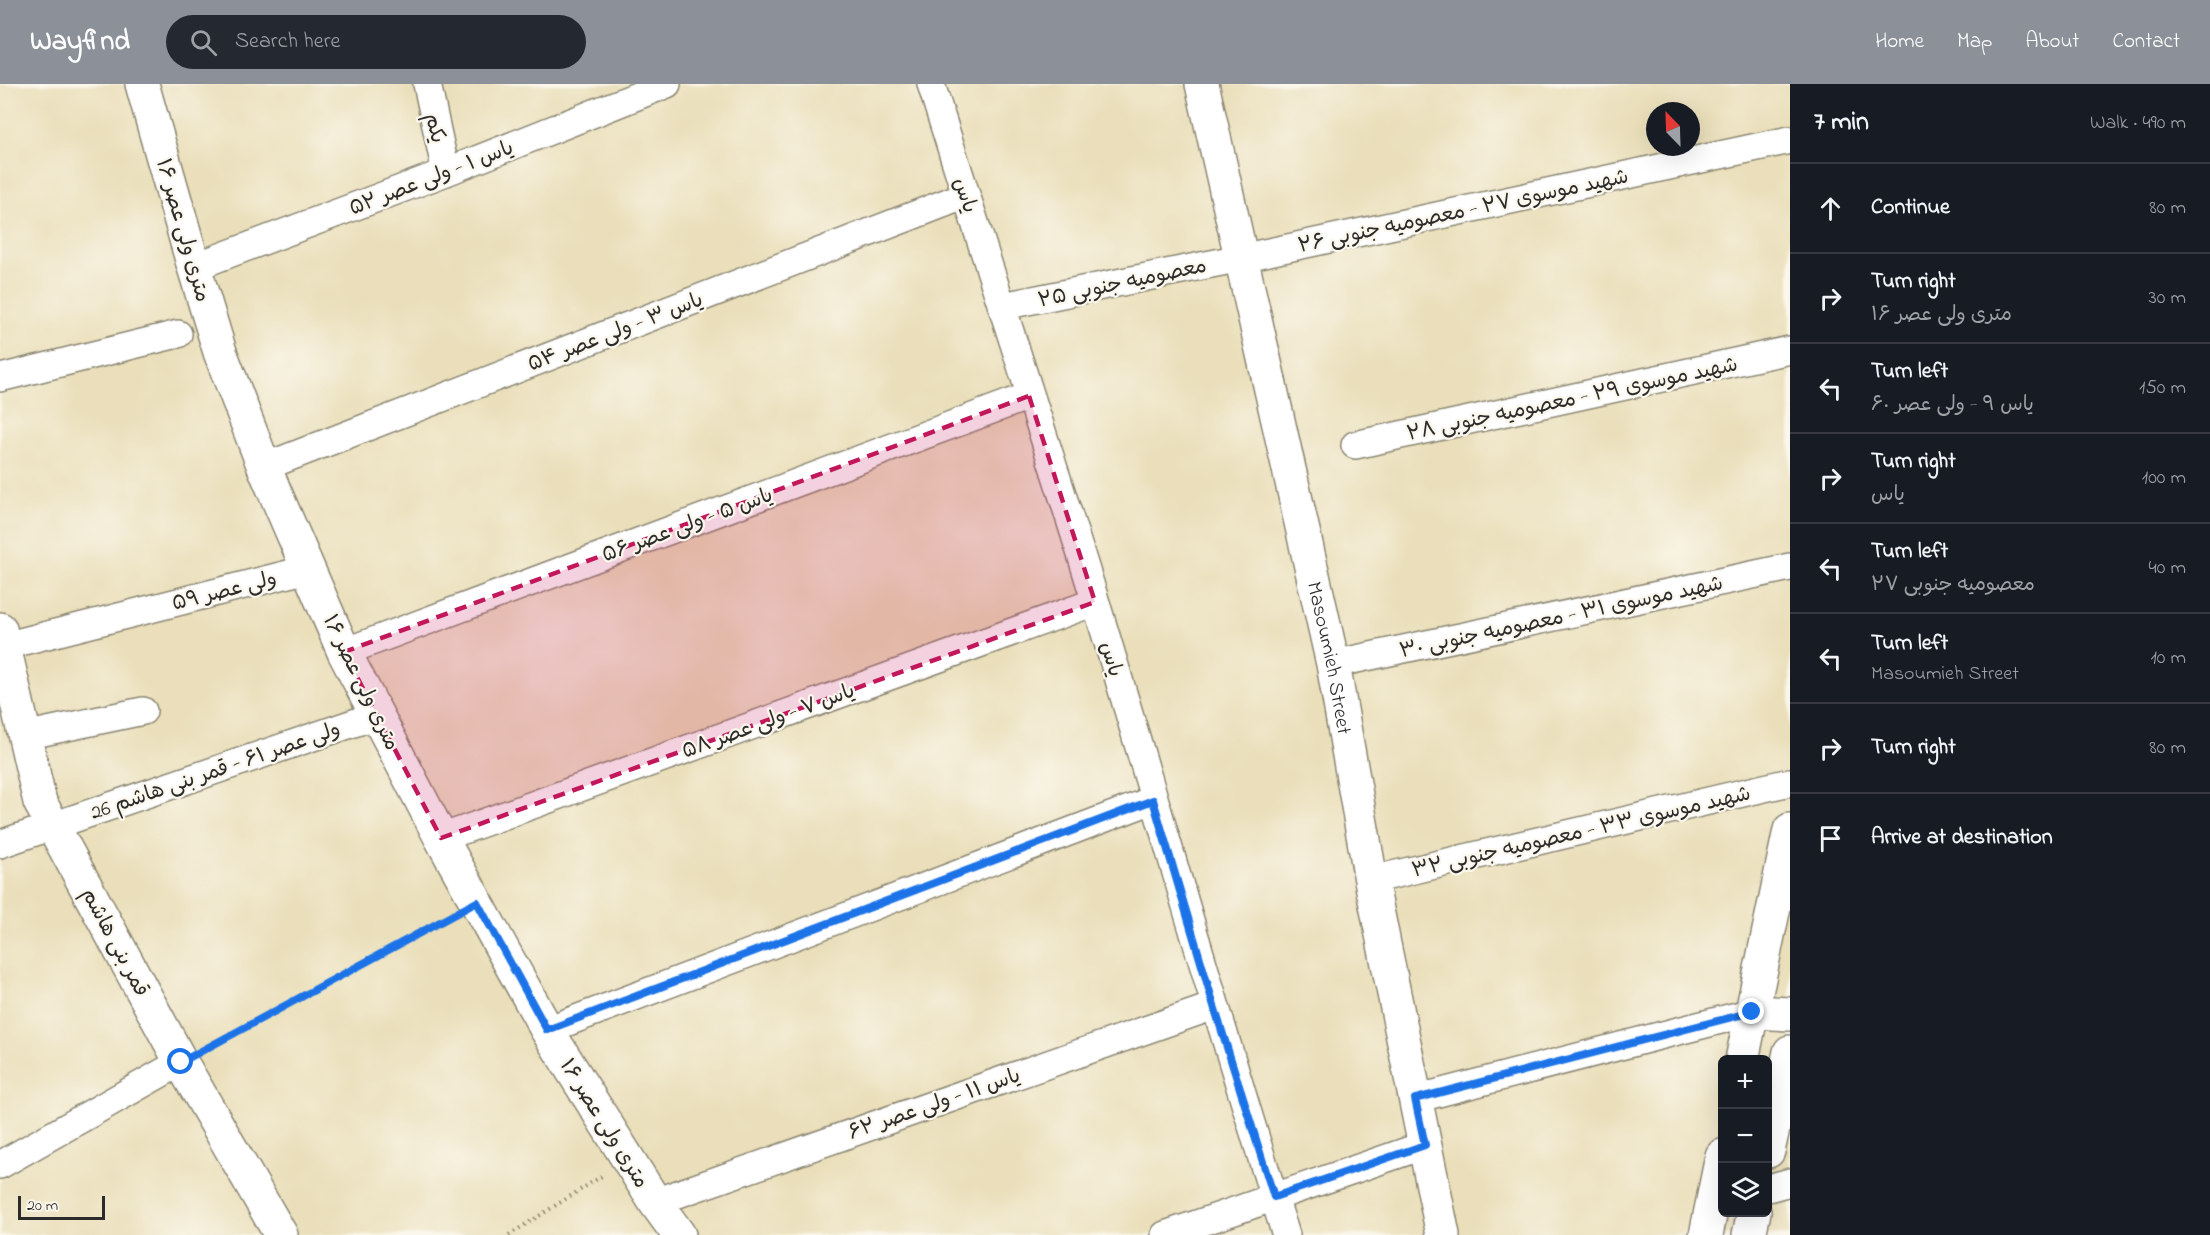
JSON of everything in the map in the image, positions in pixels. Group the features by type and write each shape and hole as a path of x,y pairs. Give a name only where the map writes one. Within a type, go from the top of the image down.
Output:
{"street":[{"name":"۱۶ متری ولی عصر","path":"142,84 220,352 264,467 344,652 441,838 547,1030 655,1202 679,1235"},
{"name":"یکم","path":"427,84 446,172"},
{"name":"یاس","path":"931,84 1095,602 1214,1006 1286,1235"},
{"name":"Masoumieh Street","path":"1202,84 1333,664 1371,880 1443,1235"},
{"name":"یاس ۱ - ولی عصر ۵۲","path":"194,267 446,172 653,86"},
{"name":"شهید موسوی ۲۷ - معصومیه جنوبی ۲۶","path":"1241,258 1790,140"},
{"name":"یاس ۳ - ولی عصر ۵۴","path":"264,467 966,195"},
{"name":"معصومیه جنوبی ۲۵","path":"1003,306 1241,258"},
{"path":"0,378 178,334"},
{"name":"شهید موسوی ۲۹ - معصومیه جنوبی ۲۸","path":"1355,446 1790,350"},
{"name":"یاس ۵ - ولی عصر ۵۶","path":"344,652 1029,396"},
{"name":"شهید موسوی ۳۱ - معصومیه جنوبی ۳۰","path":"1333,664 1790,567"},
{"name":"ولی عصر ۵۹","path":"2,638 141,612 308,569"},
{"name":"یاس ۷ - ولی عصر ۵۸","path":"441,838 1095,602"},
{"name":"قمر بنی هاشم","path":"2,638 8,700 24,736 40,802 181,1062 281,1235"},
{"path":"24,736 143,711"},
{"name":"ولی عصر ۶۱ - قمر بنی هاشم 26","path":"0,844 377,715"},
{"name":"شهید موسوی ۳۳ - معصومیه جنوبی ۳۲","path":"1371,880 1790,782"},
{"path":"547,1030 1153,800"},
{"path":"1743,1055 1790,831"},
{"name":"یاس ۱۱ - ولی عصر ۶۲","path":"655,1202 1214,1006"},
{"path":"1415,1099 1752,1012 1790,1014"},
{"path":"1772,1129 1790,1052"},
{"path":"0,1165 181,1062"},
{"path":"1165,1235 1425,1145"},
{"path":"1706,1235 1721,1163"},
{"path":"1772,1187 1790,1182"},
{"path":"1749,1235 1753,1217"}],"path":[{"path":"181,1062 477,902"},
{"path":"509,1235 628,1160"}],"highlighted area":[{"path":"1029,396 1095,602 441,838 344,652"}],"route":[{"path":"181,1062 477,902 547,1030 1153,800 1274,1197 1425,1145 1415,1099 1752,1012"}]}
